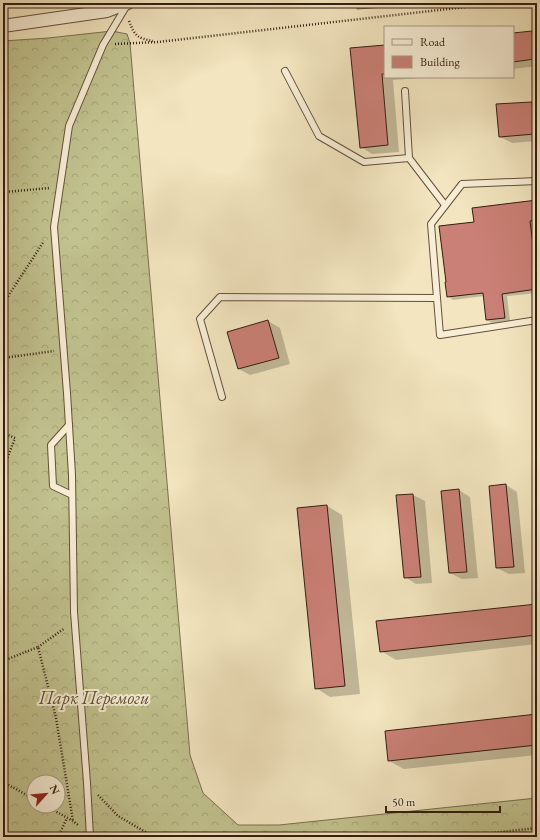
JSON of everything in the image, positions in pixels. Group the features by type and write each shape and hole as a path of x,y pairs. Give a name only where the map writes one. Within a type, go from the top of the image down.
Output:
{"street":[{"path":"3,26 107,12 128,3"}],"lane":[{"path":"90,836 74,622 72,495 69,425 54,227 69,126 102,44 128,3"},
{"path":"285,71 319,136 364,162 409,158"},
{"path":"405,91 409,158 445,205"},
{"path":"537,181 462,184 431,224 440,335 537,320"},
{"path":"222,397 200,319 220,297 437,298"},
{"path":"69,425 51,445 53,486 72,495"}],"path":[{"path":"128,3 129,21 135,33 140,38 158,42"},
{"path":"102,44 158,42 501,3"},
{"path":"3,192 60,187"},
{"path":"3,304 54,227"},
{"path":"3,358 64,350"},
{"path":"3,433 15,438 3,469"},
{"path":"3,661 38,648 74,622"},
{"path":"38,648 56,718 73,821"},
{"path":"3,782 26,795"},
{"path":"87,783 118,816 154,837"},
{"path":"60,814 73,821 90,836"},
{"path":"58,837 67,818"},
{"path":"456,837 537,828"}],"green space":[{"path":"357,3 438,3 357,9"},
{"name":"Парк Перемоги","path":"112,31 127,34 130,43 190,755 203,793 238,825 279,825 537,798 537,837 3,837 3,41"}],"building":[{"path":"532,31 535,59 514,62 514,33"},
{"path":"384,45 384,74 382,74 388,145 360,148 350,48"},
{"path":"532,102 535,134 499,137 496,104"},
{"path":"537,200 537,220 530,221 537,277 537,289 502,294 505,318 486,320 483,293 447,297 439,226 474,222 472,208"},
{"path":"268,320 279,358 238,369 227,332"},
{"path":"506,484 514,567 496,568 489,486"},
{"path":"459,489 467,572 449,573 441,491"},
{"path":"413,494 421,577 404,578 396,495"},
{"path":"327,505 345,686 315,689 297,508"},
{"path":"537,604 537,635 380,652 376,621"},
{"path":"537,714 537,745 388,761 385,731"}]}
